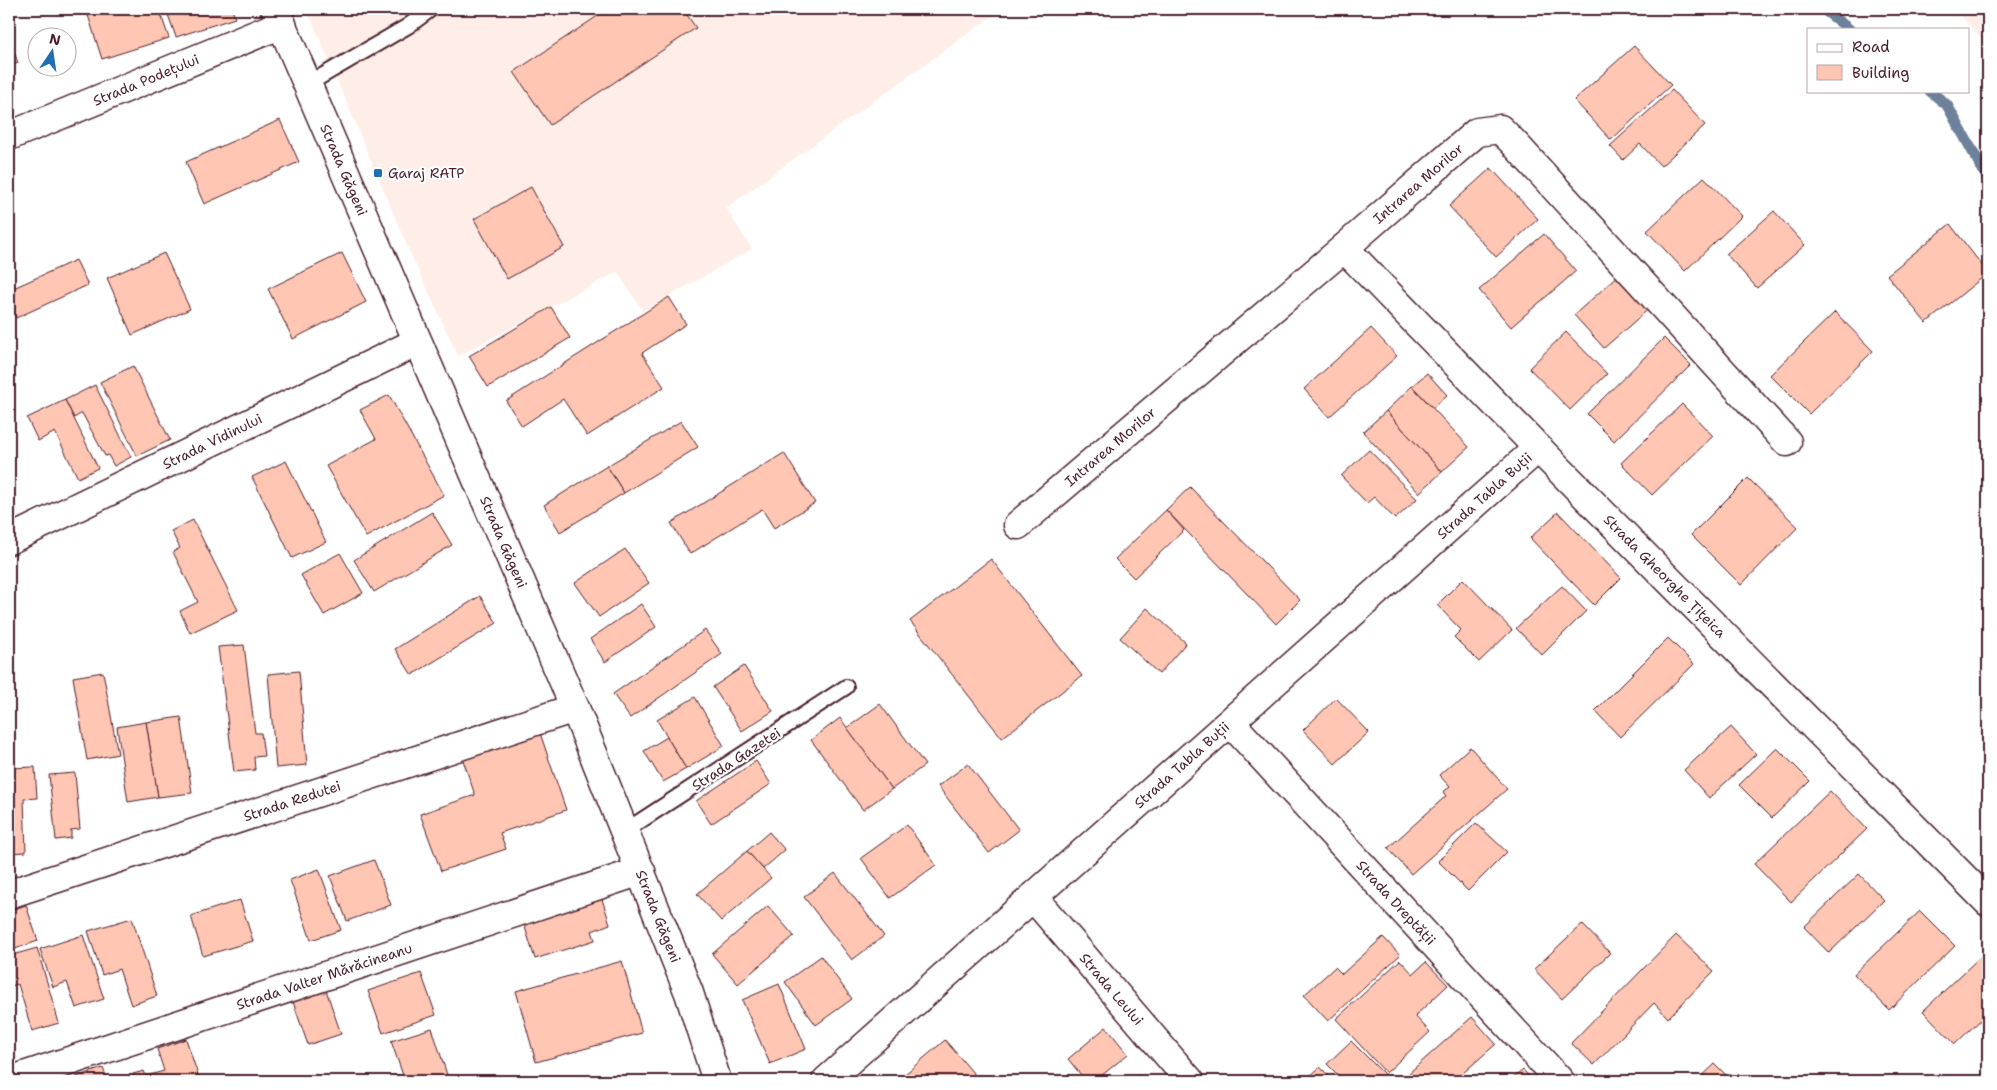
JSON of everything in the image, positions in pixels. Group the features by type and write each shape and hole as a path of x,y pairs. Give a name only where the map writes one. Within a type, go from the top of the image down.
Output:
{"street":[{"name":"Strada Găgeni","path":"278,16 575,708 689,993 717,1081"},
{"name":"Strada Podețului","path":"9,136 278,16"},
{"name":"Intrarea Morilor","path":"1018,525 1344,248 1477,132 1500,130 1786,442"},
{"name":"Strada Gheorghe Țițeica","path":"1344,248 1538,448 1988,902"},
{"name":"Strada Vidinului","path":"9,540 418,342"},
{"name":"Strada Tabla Buții","path":"826,1081 1231,724 1538,448"},
{"name":"Strada Redutei","path":"9,894 575,708"},
{"name":"Strada Dreptății","path":"1231,724 1560,1081"},
{"name":"Strada Valter Mărăcineanu","path":"9,1081 641,871"},
{"name":"Strada Leului","path":"1033,897 1190,1081"}],"lane":[{"path":"308,84 408,26 431,9"},
{"name":"Strada Gazetei","path":"625,831 846,687"}],"shaded area":[{"path":"307,9 1002,9 726,208 752,249 643,311 617,272 458,356 408,248"},
{"path":"1955,9 1988,9 1988,46 1970,26"}],"building":[{"path":"86,9 159,9 169,38 102,59"},
{"path":"166,9 232,9 235,18 176,37"},
{"path":"608,9 683,9 696,28 550,125 514,72"},
{"path":"9,37 18,63 9,67"},
{"path":"1634,46 1671,85 1611,140 1574,100"},
{"path":"1672,90 1705,125 1661,166 1640,144 1623,160 1610,146"},
{"path":"280,120 299,162 204,204 186,162"},
{"path":"1491,168 1538,219 1496,257 1449,206"},
{"path":"1704,177 1742,216 1685,271 1647,231"},
{"path":"531,187 564,247 507,279 474,219"},
{"path":"1774,211 1805,245 1757,288 1726,254"},
{"path":"1950,224 1988,273 1926,323 1887,275"},
{"path":"1544,234 1576,271 1511,327 1479,290"},
{"path":"164,253 190,309 132,335 107,278"},
{"path":"342,253 366,302 293,339 268,289"},
{"path":"76,260 88,285 16,318 9,302 9,290"},
{"path":"1621,273 1652,306 1604,348 1574,315"},
{"path":"669,297 686,324 642,353 664,387 587,436 563,399 522,426 506,401"},
{"path":"551,307 570,338 488,387 469,356"},
{"path":"1835,312 1873,351 1809,414 1770,375"},
{"path":"1371,328 1397,356 1329,417 1304,389"},
{"path":"1566,332 1607,374 1570,410 1529,368"},
{"path":"1664,338 1691,365 1614,441 1587,414"},
{"path":"133,366 170,440 137,456 100,382"},
{"path":"1427,373 1447,395 1433,408 1412,386"},
{"path":"95,385 131,457 114,466 108,455 105,456 82,413 74,418 65,400"},
{"path":"1412,386 1469,447 1442,472 1386,411"},
{"path":"389,395 444,495 366,537 326,466 376,439 360,410"},
{"path":"65,400 98,468 78,478 55,432 38,441 27,418"},
{"path":"1682,404 1713,436 1652,495 1621,463"},
{"path":"1386,411 1442,472 1419,493 1363,432"},
{"path":"681,421 698,447 624,493 607,466"},
{"path":"1369,450 1417,499 1395,519 1374,497 1367,503 1341,476"},
{"path":"784,453 815,503 774,528 762,509 690,554 671,523"},
{"path":"286,461 326,542 292,558 252,477"},
{"path":"607,466 624,493 560,532 544,505"},
{"path":"1748,478 1798,527 1741,585 1691,535"},
{"path":"1190,487 1300,600 1276,624 1166,510"},
{"path":"1166,510 1184,530 1134,578 1115,559"},
{"path":"432,512 452,545 374,592 354,560"},
{"path":"1558,512 1621,578 1594,605 1530,538"},
{"path":"193,520 238,610 190,633 180,611 198,602 173,552 180,548 171,531"},
{"path":"625,549 649,583 599,617 575,583"},
{"path":"340,553 363,593 324,615 301,575"},
{"path":"991,559 1082,676 1002,738 910,621"},
{"path":"1463,579 1512,630 1479,662 1454,637 1461,630 1437,605"},
{"path":"1562,586 1586,611 1542,655 1516,628"},
{"path":"480,596 497,623 412,675 395,649"},
{"path":"641,604 656,627 605,662 590,639"},
{"path":"1147,608 1186,643 1159,674 1120,638"},
{"path":"705,630 722,654 630,718 613,694"},
{"path":"1668,638 1694,664 1620,737 1595,711"},
{"path":"244,645 255,733 261,733 264,756 254,757 255,770 234,772 218,647"},
{"path":"744,666 773,711 742,731 713,687"},
{"path":"299,671 307,765 276,768 268,674"},
{"path":"103,672 118,754 87,760 73,677"},
{"path":"695,697 724,746 686,769 657,720"},
{"path":"1336,698 1369,732 1335,764 1303,730"},
{"path":"880,704 925,765 892,789 847,728"},
{"path":"181,717 192,793 158,797 146,722"},
{"path":"840,718 892,789 863,810 811,740"},
{"path":"146,722 158,797 128,802 117,727"},
{"path":"1731,727 1756,754 1709,798 1684,770"},
{"path":"540,733 566,810 500,833 506,849 441,871 420,814 475,795 463,760"},
{"path":"667,737 686,769 663,782 644,751"},
{"path":"1470,747 1507,789 1411,874 1388,848 1446,796 1443,792 1450,787 1439,775"},
{"path":"1777,748 1810,781 1772,818 1739,785"},
{"path":"756,761 771,784 711,824 696,801"},
{"path":"968,764 1019,830 989,853 938,786"},
{"path":"35,767 37,798 24,799 26,852 9,853 9,768"},
{"path":"75,773 80,829 71,830 71,838 56,840 49,775"},
{"path":"1830,791 1867,829 1791,902 1754,864"},
{"path":"1476,823 1507,852 1468,891 1438,861"},
{"path":"907,825 936,865 890,898 861,858"},
{"path":"769,832 785,850 763,869 747,851"},
{"path":"747,851 771,878 721,921 697,894"},
{"path":"374,860 391,905 347,921 330,876"},
{"path":"319,869 341,930 311,940 290,880"},
{"path":"835,873 884,936 852,960 804,897"},
{"path":"1859,874 1884,900 1829,953 1804,927"},
{"path":"602,899 610,924 592,931 595,940 535,959 524,924"},
{"path":"240,900 253,941 203,956 191,916"},
{"path":"26,905 38,941 9,951 9,911"},
{"path":"768,906 794,936 738,984 712,954"},
{"path":"1920,911 1955,946 1889,1010 1854,974"},
{"path":"132,918 157,996 131,1005 119,969 102,975 88,931"},
{"path":"1582,924 1610,953 1562,999 1534,969"},
{"path":"83,935 104,999 76,1008 67,982 53,987 40,949"},
{"path":"1676,935 1714,971 1668,1018 1654,1003 1594,1065 1571,1043"},
{"path":"1383,937 1400,955 1328,1021 1304,995 1335,967 1342,974"},
{"path":"37,948 59,1023 32,1031 18,984 9,987 9,956"},
{"path":"821,956 852,999 816,1025 785,982"},
{"path":"1981,956 1988,963 1988,1013 1955,1044 1923,1011"},
{"path":"1400,960 1413,974 1426,962 1448,985 1415,1016 1430,1032 1386,1073 1336,1019"},
{"path":"622,961 642,1033 536,1062 516,991"},
{"path":"421,973 436,1015 383,1033 368,991"},
{"path":"779,984 806,1049 770,1064 742,1000"},
{"path":"325,987 341,1034 308,1045 292,999"},
{"path":"1472,1017 1496,1044 1454,1081 1400,1081"},
{"path":"1106,1027 1128,1054 1095,1081 1086,1081 1068,1059"},
{"path":"432,1028 449,1081 405,1081 391,1041"},
{"path":"186,1039 200,1081 135,1081 133,1074 144,1071 146,1076 164,1071 157,1049"},
{"path":"945,1040 980,1081 897,1081"},
{"path":"1351,1041 1391,1081 1344,1081 1327,1064"},
{"path":"1715,1064 1732,1081 1697,1081"},
{"path":"1320,1067 1334,1081 1305,1081"},
{"path":"103,1068 108,1081 77,1081 76,1077"},
{"path":"1523,1070 1534,1081 1510,1081"},
{"path":"398,1075 400,1081 378,1081"},
{"path":"1137,1075 1143,1081 1129,1081"}],"waterway":[{"path":"1823,9 1848,28"},
{"path":"1931,92 1947,105 1988,179"}],"place":[{"name":"Garaj RATP","path":"378,173"}]}
